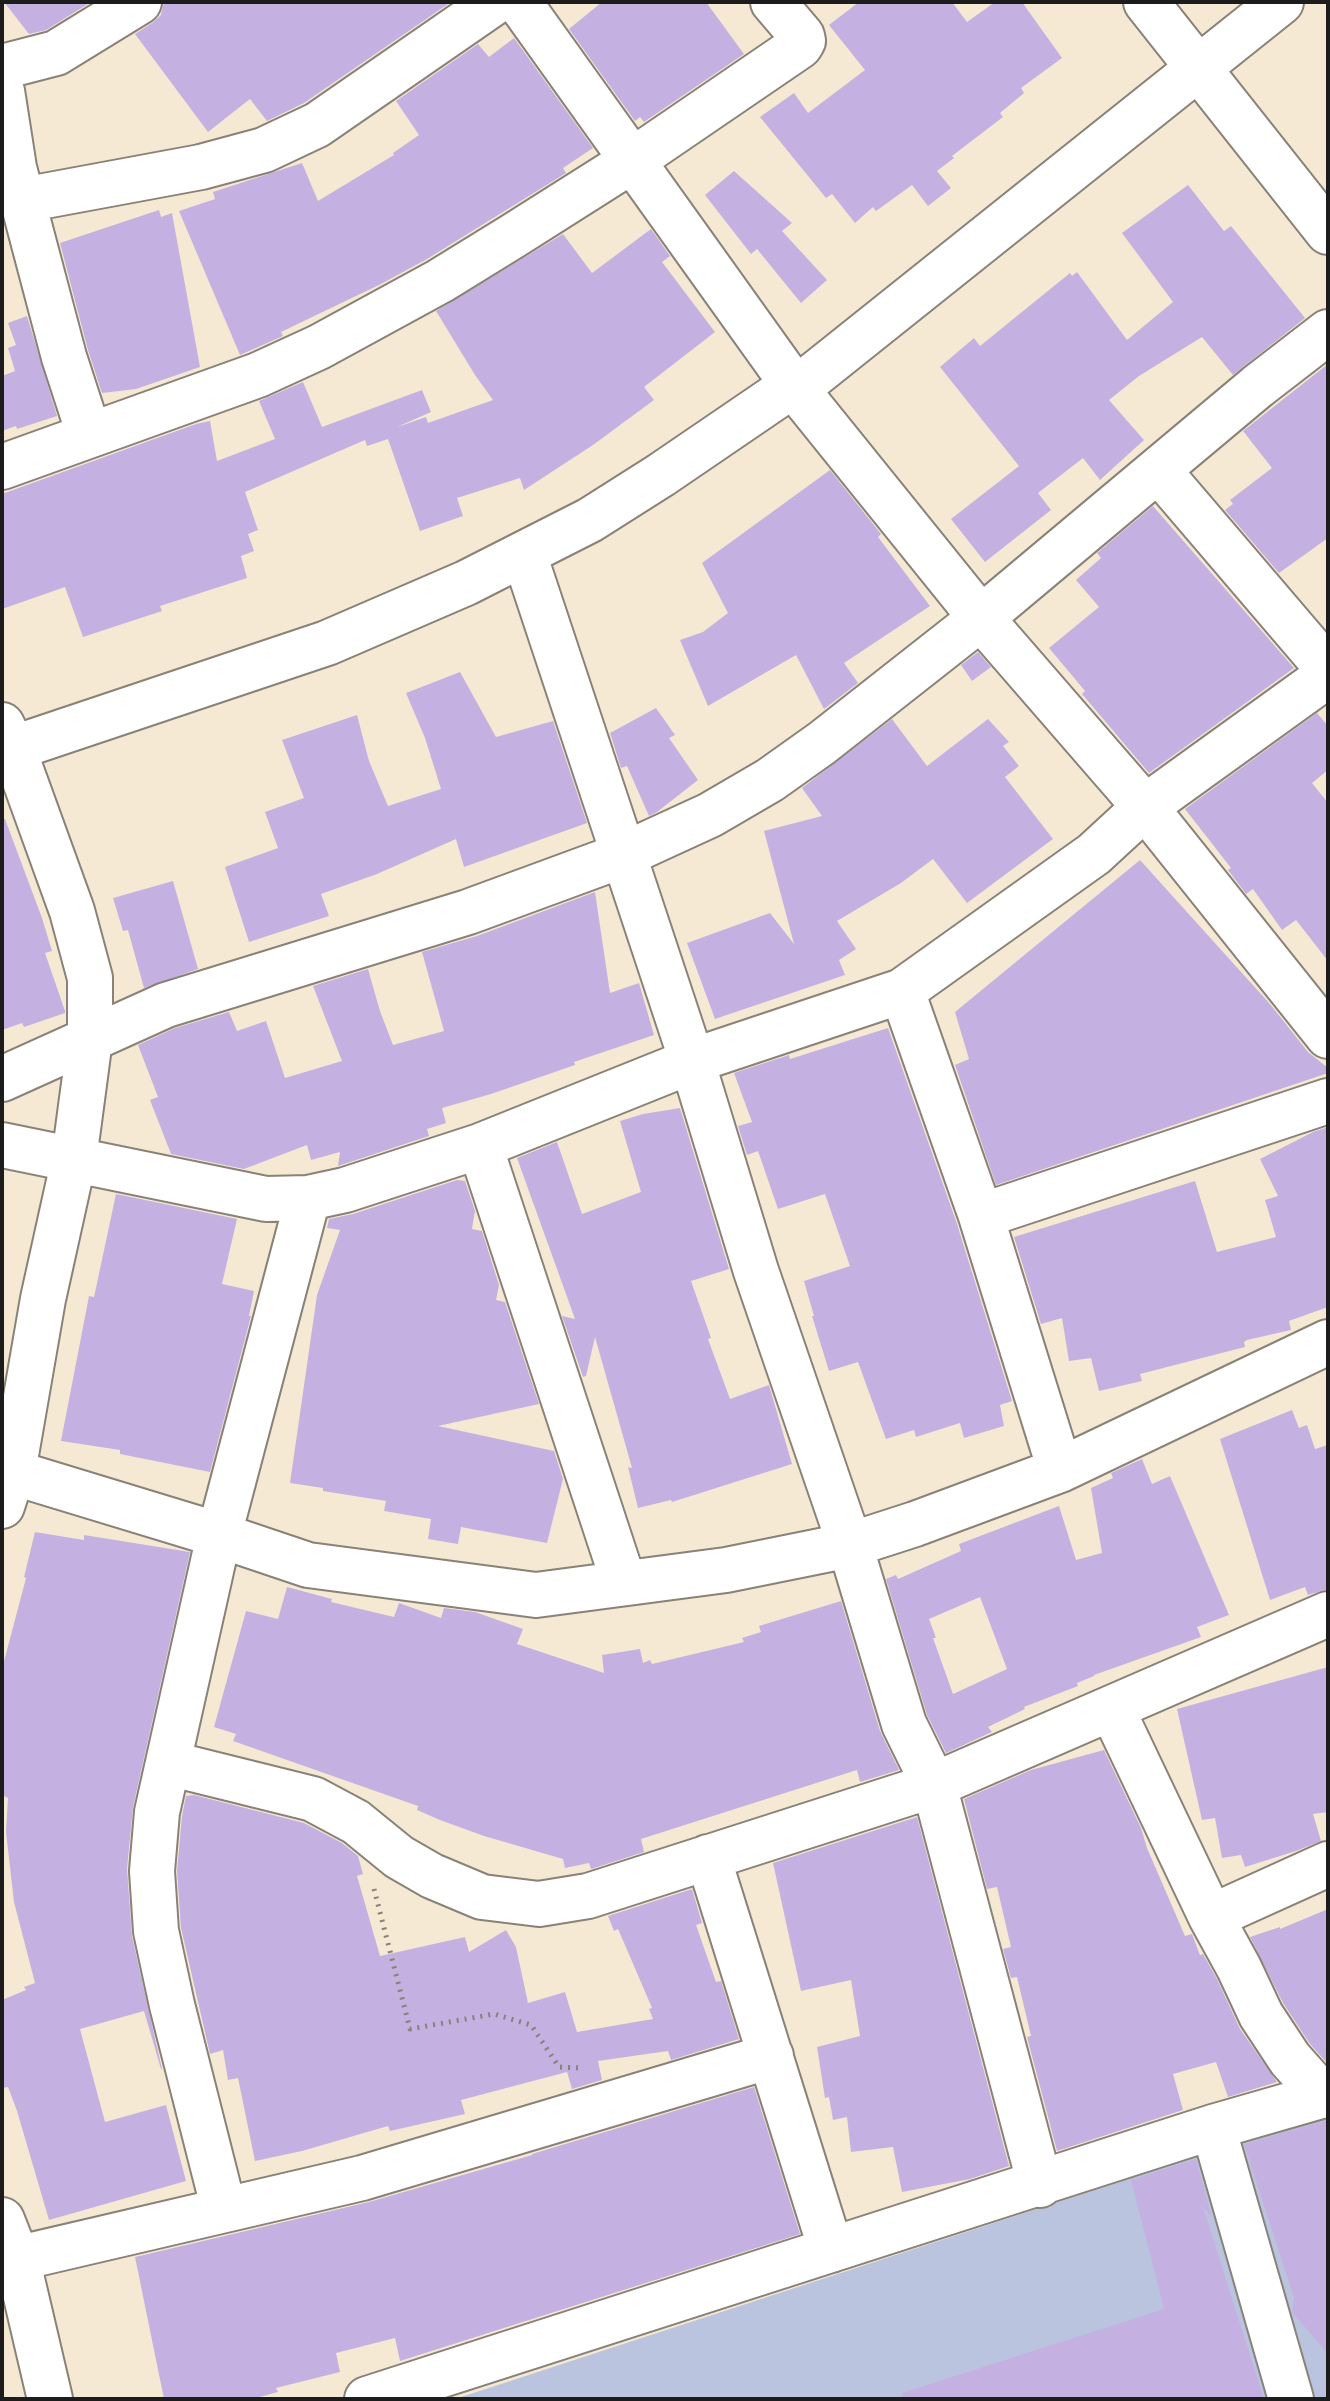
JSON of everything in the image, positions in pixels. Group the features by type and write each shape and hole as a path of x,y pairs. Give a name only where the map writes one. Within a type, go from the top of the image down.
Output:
{"street":[{"path":"2,67 56,53 139,2"},
{"path":"13,179 188,170 264,150 317,125 495,2"},
{"path":"519,2 793,385 981,618 1145,807 1328,1036"},
{"path":"2,467 245,380 319,347 440,281 633,160 800,46 802,36 773,2"},
{"path":"1146,2 1328,232"},
{"path":"1281,2 804,383 793,385 590,520 452,590 327,643 6,741 72,911 90,978 90,1039 74,1159 6,1482 219,1535 308,1565 536,1595 726,1570 850,1545 1060,1470 1328,1342"},
{"path":"2,91 13,179 89,434"},
{"path":"2,1079 166,1005 468,912 623,855 710,815 770,780 822,743 981,618 1258,386 1328,332"},
{"path":"1158,470 1328,669"},
{"path":"524,554 692,1061 756,1271 850,1545 904,1724 934,1785 1040,2185"},
{"path":"2,1145 266,1199 308,1198 345,1190 480,1146 692,1061 902,991 1094,854 1145,807 1328,675"},
{"path":"902,991 981,1216 1060,1470"},
{"path":"981,1216 1328,1101"},
{"path":"480,1146 624,1583"},
{"path":"224,2210 156,1931 152,1871 157,1812 219,1535 308,1198"},
{"path":"168,1763 313,1799 356,1822 399,1857 432,1876 482,1897 539,1904 588,1896 934,1785 1328,1614"},
{"path":"367,2399 1213,2127 1325,2095 1290,2059 1261,2015 1112,1709"},
{"path":"708,1857 831,2250"},
{"path":"1211,1917 1328,1864"},
{"path":"50,2399 7,2247 224,2210 362,2178 771,2056"},
{"path":"1213,2127 1291,2399"}],"path":[{"path":"372,1881 410,2029 494,2014 518,2021 531,2025 559,2067 593,2069 637,2096"}],"shaded area":[{"path":"1328,2113 1328,2399 1308,2399 1228,2147"},
{"path":"1211,2152 1282,2399 455,2399"}],"building":[{"path":"4,2 91,2 46,30 29,34"},
{"path":"164,2 448,4 304,103 267,121 250,99 208,132 135,34 161,15"},
{"path":"602,2 706,2 744,54 644,122 640,117 635,121 569,29"},
{"path":"859,2 952,2 967,22 995,2 1022,2 1062,58 1021,88 1024,93 1000,113 1003,117 937,171 951,188 928,206 912,185 876,211 873,207 855,223 832,194 826,198 760,117 794,93 808,113 865,70 829,25"},
{"path":"514,38 593,148 563,168 566,173 427,259 281,332 283,336 240,355 179,211 215,199 213,192 302,163 318,201 394,155 419,135 396,101 478,44 489,57"},
{"path":"734,171 792,223 782,231 827,280 801,303 757,249 751,254 705,195"},
{"path":"1188,185 1224,231 1231,226 1305,318 1233,375 1202,337 1139,376 1109,400 1144,440 1100,480 1083,458 1038,493 1051,510 985,562 951,519 1019,466 940,367 974,338 980,346 1070,273 1072,276 1077,272 1127,340 1173,302 1122,233"},
{"path":"159,210 161,217 172,213 200,367 136,389 102,393 60,243"},
{"path":"651,229 670,256 662,262 715,332 644,387 654,400 524,490 520,478 457,498 463,516 420,531 388,439 367,446 365,440 245,492 258,530 248,534 254,551 241,556 247,578 160,606 162,611 83,637 65,587 2,609 2,494 210,421 217,461 275,439 259,401 303,382 322,427 422,390 431,412 397,427 426,417 428,423 493,400 436,311 563,234 592,273"},
{"path":"27,316 57,416 2,431 2,376 15,371 8,348 16,345 8,323"},
{"path":"1328,364 1328,538 1279,573 1225,510 1233,504 1230,500 1272,468 1243,431"},
{"path":"830,470 881,534 878,537 930,606 844,663 858,683 824,709 796,655 708,706 680,640 703,632 728,613 702,563"},
{"path":"1153,506 1294,668 1149,773 1082,694 1085,691 1049,648 1099,607 1076,580 1101,558 1097,553"},
{"path":"978,652 991,667 972,681 961,665"},
{"path":"460,672 496,737 553,721 587,823 464,867 456,839 377,874 321,894 329,916 249,942 225,867 278,848 265,812 304,798 282,740 357,715 369,761 388,806 441,789 425,738 406,693"},
{"path":"656,708 675,735 669,738 698,780 649,816 627,766 621,768 610,733"},
{"path":"1317,713 1328,726 1328,770 1312,783 1328,803 1328,961 1296,920 1282,930 1253,889 1246,894 1228,870 1231,868 1185,809"},
{"path":"892,719 927,766 988,719 1009,742 1003,746 1019,766 1005,777 1053,839 967,903 933,859 901,883 837,921 856,949 839,960 845,975 715,1019 687,943 770,913 794,944 764,831 822,816 802,788"},
{"path":"2,819 5,819 42,918 52,951 45,953 65,1013 24,1027 22,1023 2,1030"},
{"path":"1140,860 1270,1004 1308,1052 1328,1068 1328,1073 996,1185 955,1065 969,1059 955,1012"},
{"path":"173,881 198,969 144,988 128,930 123,931 113,898"},
{"path":"595,892 610,993 639,983 654,1035 491,1094 442,1108 446,1123 427,1129 429,1136 338,1166 340,1152 311,1160 307,1145 244,1169 171,1154 150,1100 158,1097 138,1045 175,1028 229,1012 237,1031 266,1021 285,1078 342,1061 313,986 368,969 393,1045 444,1031 422,952 477,936"},
{"path":"888,1028 957,1224 1012,1401 1000,1405 1004,1426 964,1438 960,1423 916,1437 914,1430 886,1439 858,1362 829,1371 804,1281 850,1266 825,1194 778,1209 758,1151 747,1155 738,1126 752,1122 734,1073"},
{"path":"680,1108 729,1269 691,1281 711,1338 708,1339 730,1399 769,1385 792,1464 672,1502 638,1508 628,1467 632,1468 595,1337 586,1376 583,1377 562,1316 575,1319 517,1158 557,1142 582,1214 641,1192 620,1121"},
{"path":"1328,1127 1328,1307 1289,1321 1291,1330 1247,1340 1245,1347 1140,1374 1142,1381 1099,1391 1091,1358 1069,1361 1062,1318 1041,1324 1014,1237 1195,1181 1217,1252 1276,1237 1265,1200 1278,1196 1260,1159"},
{"path":"457,1180 465,1181 475,1211 472,1229 482,1231 499,1285 496,1300 505,1302 539,1404 438,1426 554,1451 563,1479 547,1543 461,1527 458,1544 428,1539 431,1519 384,1511 386,1501 290,1483 317,1295 340,1230 327,1228 329,1219"},
{"path":"116,1194 237,1219 222,1284 254,1291 251,1316 210,1472 120,1454 120,1450 61,1441 89,1296 94,1297"},
{"path":"1292,1410 1299,1428 1307,1425 1315,1449 1328,1445 1328,1589 1308,1595 1305,1587 1270,1600 1220,1439"},
{"path":"1142,1459 1152,1484 1170,1476 1229,1615 1197,1627 1201,1637 1094,1675 1077,1683 1078,1686 1024,1707 988,1727 992,1732 946,1753 927,1715 886,1579 896,1575 898,1579 961,1551 959,1544 1059,1506 1076,1560 1102,1553 1091,1488 1113,1478 1111,1473","holes":["980,1597 1007,1669 953,1694 929,1619"]},
{"path":"35,1532 84,1540 84,1535 190,1552 133,1807 127,1869 132,1936 162,2069 144,2011 80,2029 105,2122 166,2105 186,2181 49,2220 17,2111 8,2087 2,2088 2,2000 35,1983 14,1902 6,1832 8,1798 2,1795 2,1669"},
{"path":"287,1587 332,1599 331,1602 394,1617 399,1603 441,1618 444,1608 475,1612 523,1629 517,1644 604,1673 602,1655 640,1649 643,1663 650,1660 652,1664 744,1642 742,1638 761,1632 759,1626 841,1601 880,1731 899,1770 860,1782 857,1770 641,1839 644,1852 591,1869 589,1863 565,1868 563,1859 440,1820 417,1810 418,1806 233,1741 236,1734 214,1727 246,1611 278,1619"},
{"path":"1328,1667 1328,1812 1313,1814 1321,1841 1245,1867 1241,1855 1222,1858 1215,1818 1202,1820 1177,1709"},
{"path":"1104,1750 1141,1828 1185,1936 1192,1934 1240,2029 1277,2082 1228,2097 1216,2062 1173,2074 1183,2110 1057,2151 1027,2037 1031,2036 1017,1977 1011,1978 1003,1949 1011,1947 997,1887 987,1889 964,1799 1031,1770"},
{"path":"194,1795 304,1823 342,1843 358,1856 363,1874 357,1876 380,1956 465,1937 469,1952 506,1930 516,1947 528,2003 565,1992 577,2032 653,2019 649,2009 652,2008 618,1929 614,1931 608,1916 692,1889 702,1923 696,1925 716,1982 721,1981 739,2039 671,2060 668,2051 598,2061 602,2080 572,2089 567,2072 461,2100 465,2114 390,2131 388,2126 255,2161 238,2078 228,2080 223,2050 210,2054 181,1928 177,1871 182,1816 186,1796"},
{"path":"917,1817 1009,2166 970,2179 902,2192 893,2147 851,2152 847,2117 833,2120 829,2097 825,2098 817,2047 860,2036 851,1980 801,1991 773,1863"},
{"path":"1328,1909 1328,2064 1310,2044 1283,2003 1250,1937 1280,1929"},
{"path":"754,2087 800,2234 400,2361 395,2338 336,2353 340,2372 276,2388 278,2392 252,2399 164,2399 135,2257 369,2202"},
{"path":"1328,2120 1328,2354 1292,2312 1294,2298 1244,2144"},
{"path":"1196,2159 1212,2218 1203,2207 1264,2399 903,2399 902,2393 1164,2309 1131,2180"}]}
